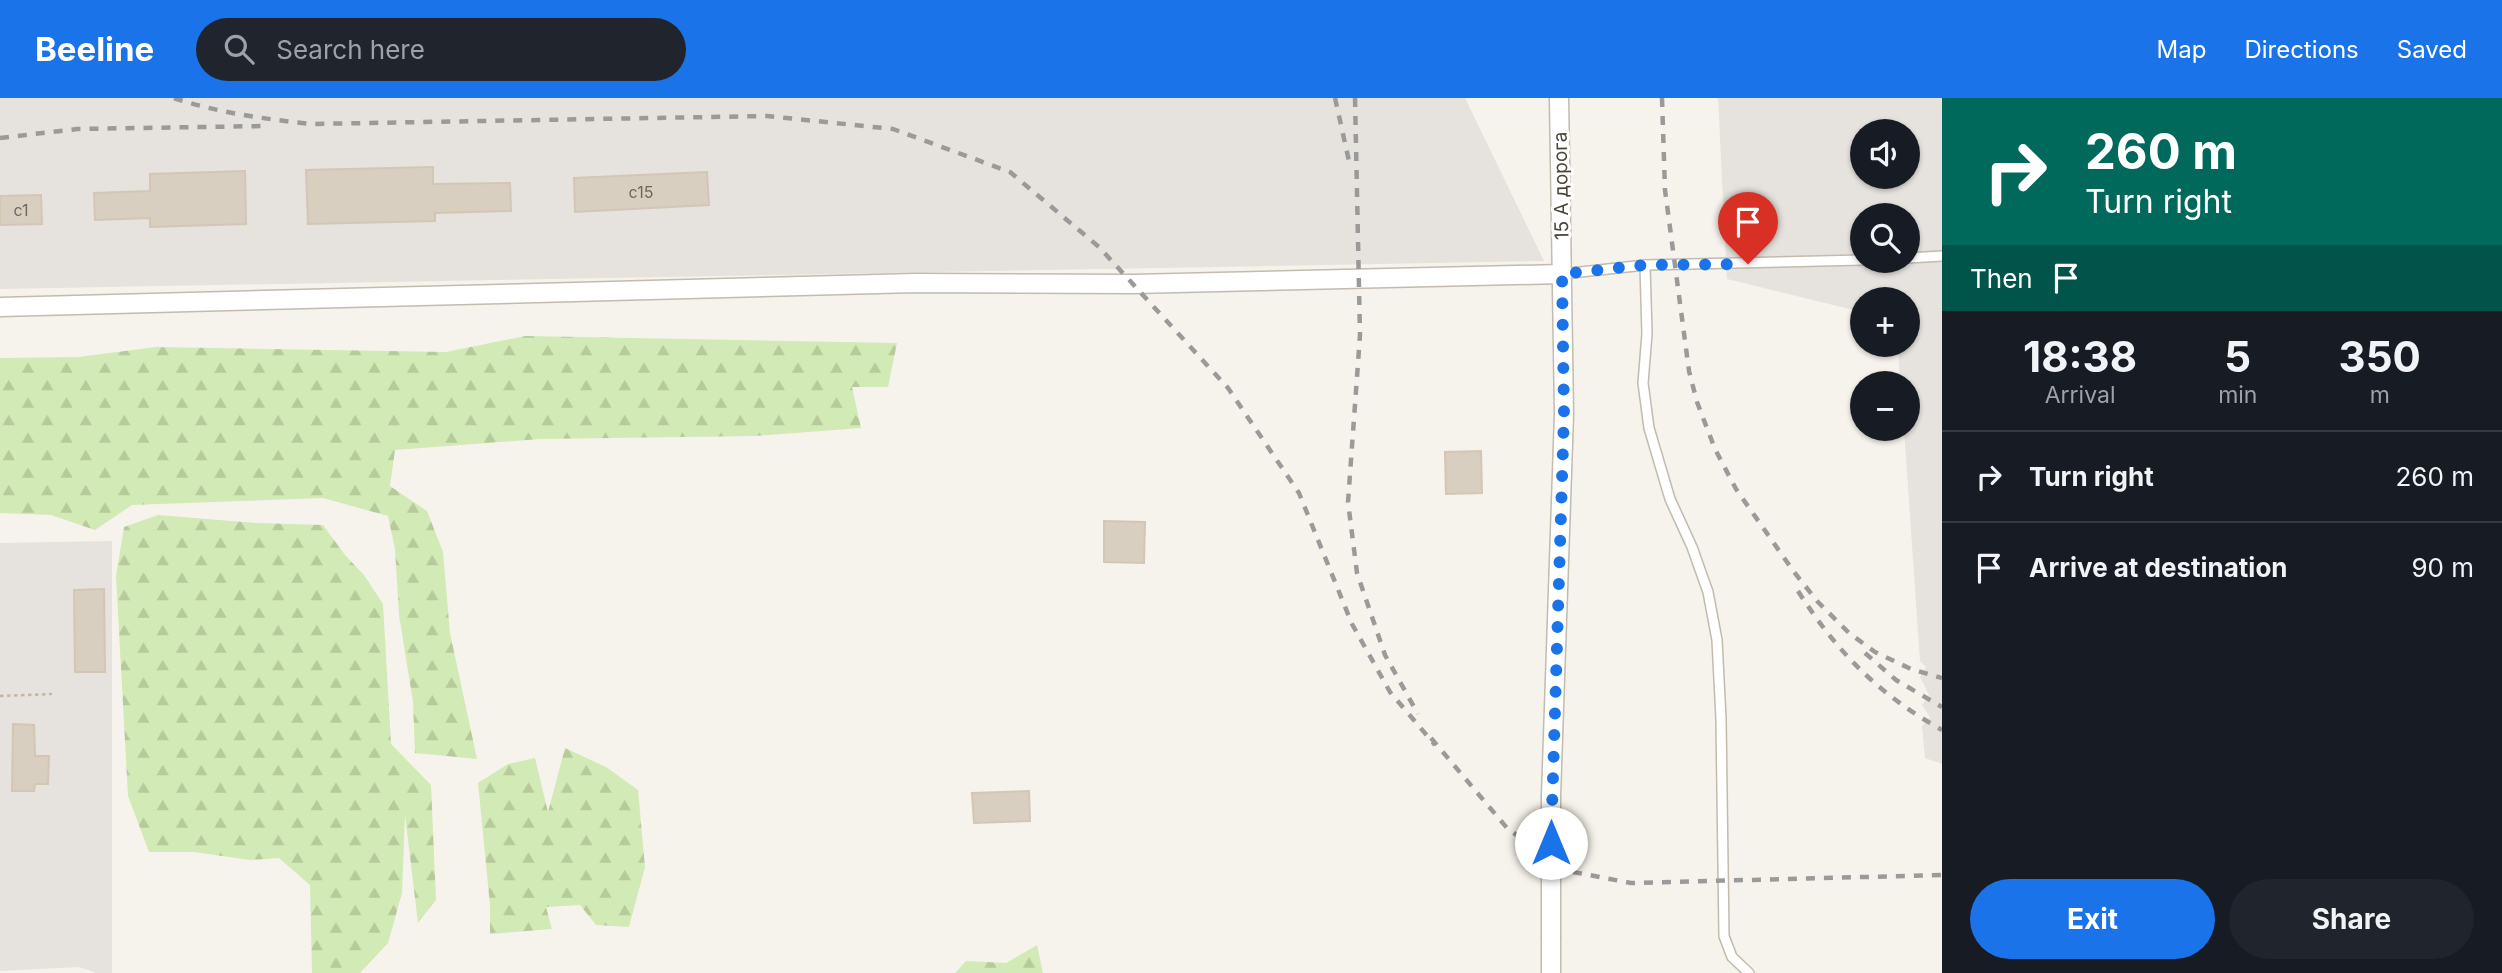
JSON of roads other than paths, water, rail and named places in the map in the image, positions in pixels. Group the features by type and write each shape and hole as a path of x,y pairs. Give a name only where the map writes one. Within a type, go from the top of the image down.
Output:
{"street":[{"name":"15 А дорога","path":"1552,973 1551,796 1564,414 1559,98"},
{"path":"0,307 916,284 1133,284 1562,274"}],"lane":[{"path":"1920,257 1942,256"},
{"path":"1562,274 1645,265 1850,260"},
{"path":"1645,265 1647,334 1643,383 1649,428 1670,499 1692,547 1708,592 1717,640 1721,719 1724,936 1732,957 1749,973"}],"railway":[{"path":"174,98 225,112 311,124 767,116 893,129 1010,172 1099,247 1228,388 1299,493 1352,624 1390,692 1435,745"},
{"path":"1335,98 1349,161"},
{"path":"1355,98 1360,335 1348,502 1357,573 1385,655 1418,714"},
{"path":"1662,98 1665,190 1689,371 1697,402 1715,449 1736,489 1818,602 1849,633 1875,652 1911,669 1942,678"},
{"path":"0,138 77,129 266,126"},
{"path":"1798,591 1828,633 1861,670 1898,702 1942,730"},
{"path":"1865,653 1896,680 1942,707"},
{"path":"1431,738 1507,828 1563,870 1631,883 1942,875"}]}
